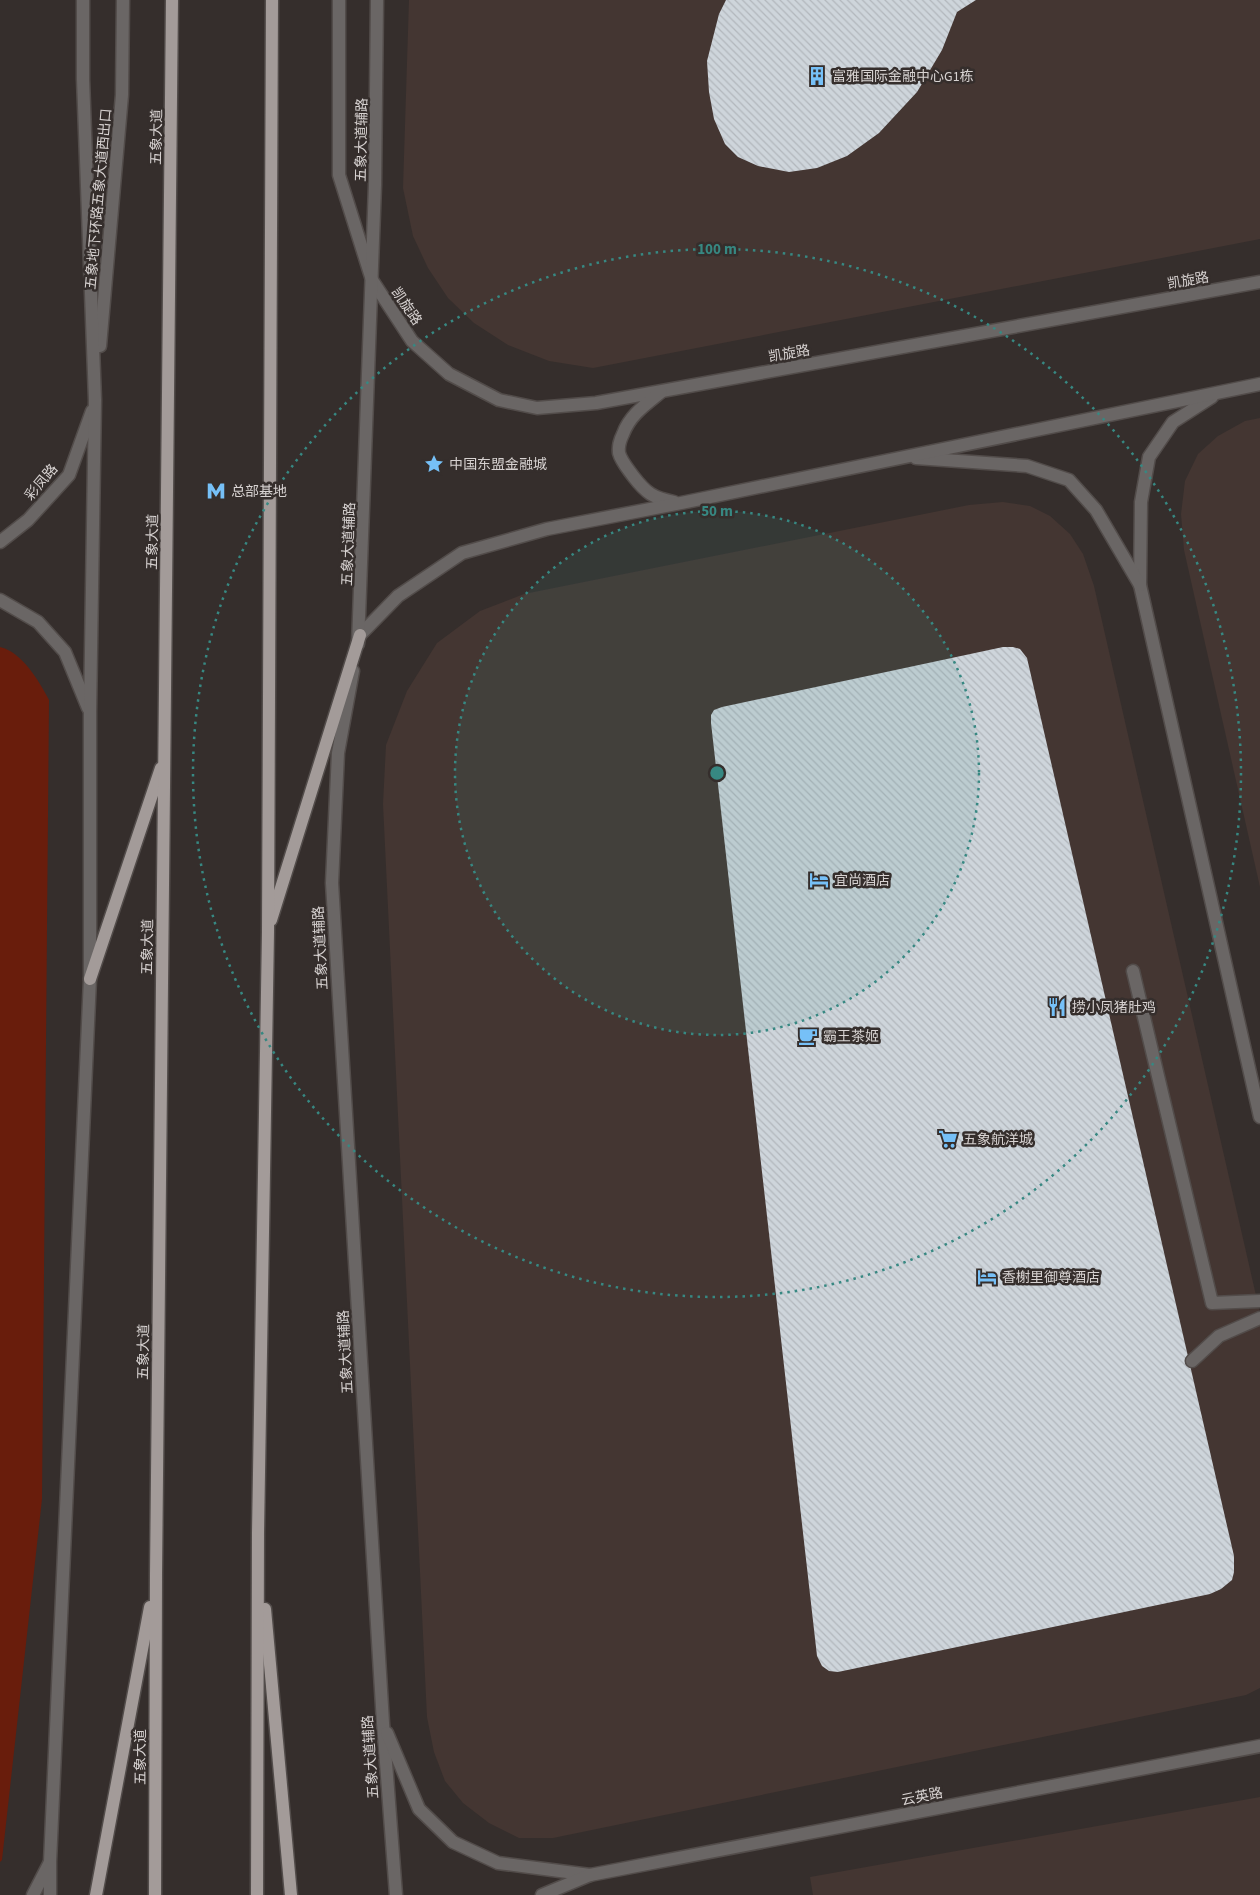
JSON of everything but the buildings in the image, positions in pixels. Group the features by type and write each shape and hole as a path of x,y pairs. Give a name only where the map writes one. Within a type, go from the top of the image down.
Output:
{"main road":[{"name":"五象大道","path":"155,1895 156,1575 172,0"},
{"path":"257,1895 258,1533 268,932 272,0"},
{"path":"268,932 360,635"},
{"path":"90,979 164,756"},
{"path":"258,1533 291,1895"},
{"path":"96,1895 156,1575"}],"street":[{"path":"50,1895 90,979 90,713 95,400 83,79 83,0"},
{"name":"五象地下环路五象大道西出口","path":"95,400 122,95 123,0"},
{"path":"339,0 338,175 372,280"},
{"name":"五象大道辅路","path":"377,0 375,184 360,635 338,754 332,884 383,1723 396,1895"},
{"name":"凯旋路","path":"372,280 412,341 449,374 499,400 537,408 596,403 662,392 1260,282"},
{"path":"360,635 398,596 462,553 547,529 1260,384"},
{"path":"662,392 635,413 626,424 619,443 619,453 624,463 643,488 658,499 681,503"},
{"path":"1218,392 1173,422 1149,457 1141,502 1140,585 1260,1117"},
{"name":"彩凤路","path":"0,542 28,520 69,475 95,400"},
{"path":"899,457 1027,466 1069,480 1096,510 1140,585"},
{"path":"0,600 38,622 65,652 90,713"},
{"path":"1133,971 1212,1303 1260,1301"},
{"path":"1192,1361 1219,1336 1260,1318"},
{"path":"383,1723 419,1809 453,1842 498,1863 590,1875"},
{"name":"云英路","path":"590,1875 1260,1746"},
{"path":"33,1895 50,1862"},
{"path":"542,1895 590,1875"}],"shaded area":[{"path":"409,0 1260,0 1260,239 593,368 549,361 508,345 474,323 448,298 428,268 413,236 403,188"},
{"path":"1260,418 1260,887 1184,550 1181,514 1185,481 1198,454 1218,436 1245,421"},
{"name":"五象航洋城","path":"1003,502 1030,506 1050,516 1070,534 1083,554 1094,586 1260,1313 1260,1688 1246,1695 553,1838 519,1838 489,1823 463,1803 445,1781 434,1752 427,1717 383,804 386,745 407,691 437,643 480,611 524,594 969,505"},
{"path":"0,647 8,650 23,661 35,676 49,700 42,1499 2,1860 0,1862"},
{"path":"1260,1797 1260,1895 813,1895 810,1877"}],"place":[{"name":"富雅国际金融中心G1栋","path":"817,76"},
{"name":"中国东盟金融城","path":"434,464"},
{"name":"总部基地","path":"216,491"},
{"name":"宜尚酒店","path":"819,880"},
{"name":"捞小凤猪肚鸡","path":"1057,1007"},
{"name":"霸王茶姬","path":"808,1036"},
{"name":"五象航洋城","path":"948,1139"},
{"name":"香榭里御尊酒店","path":"987,1277"}]}
